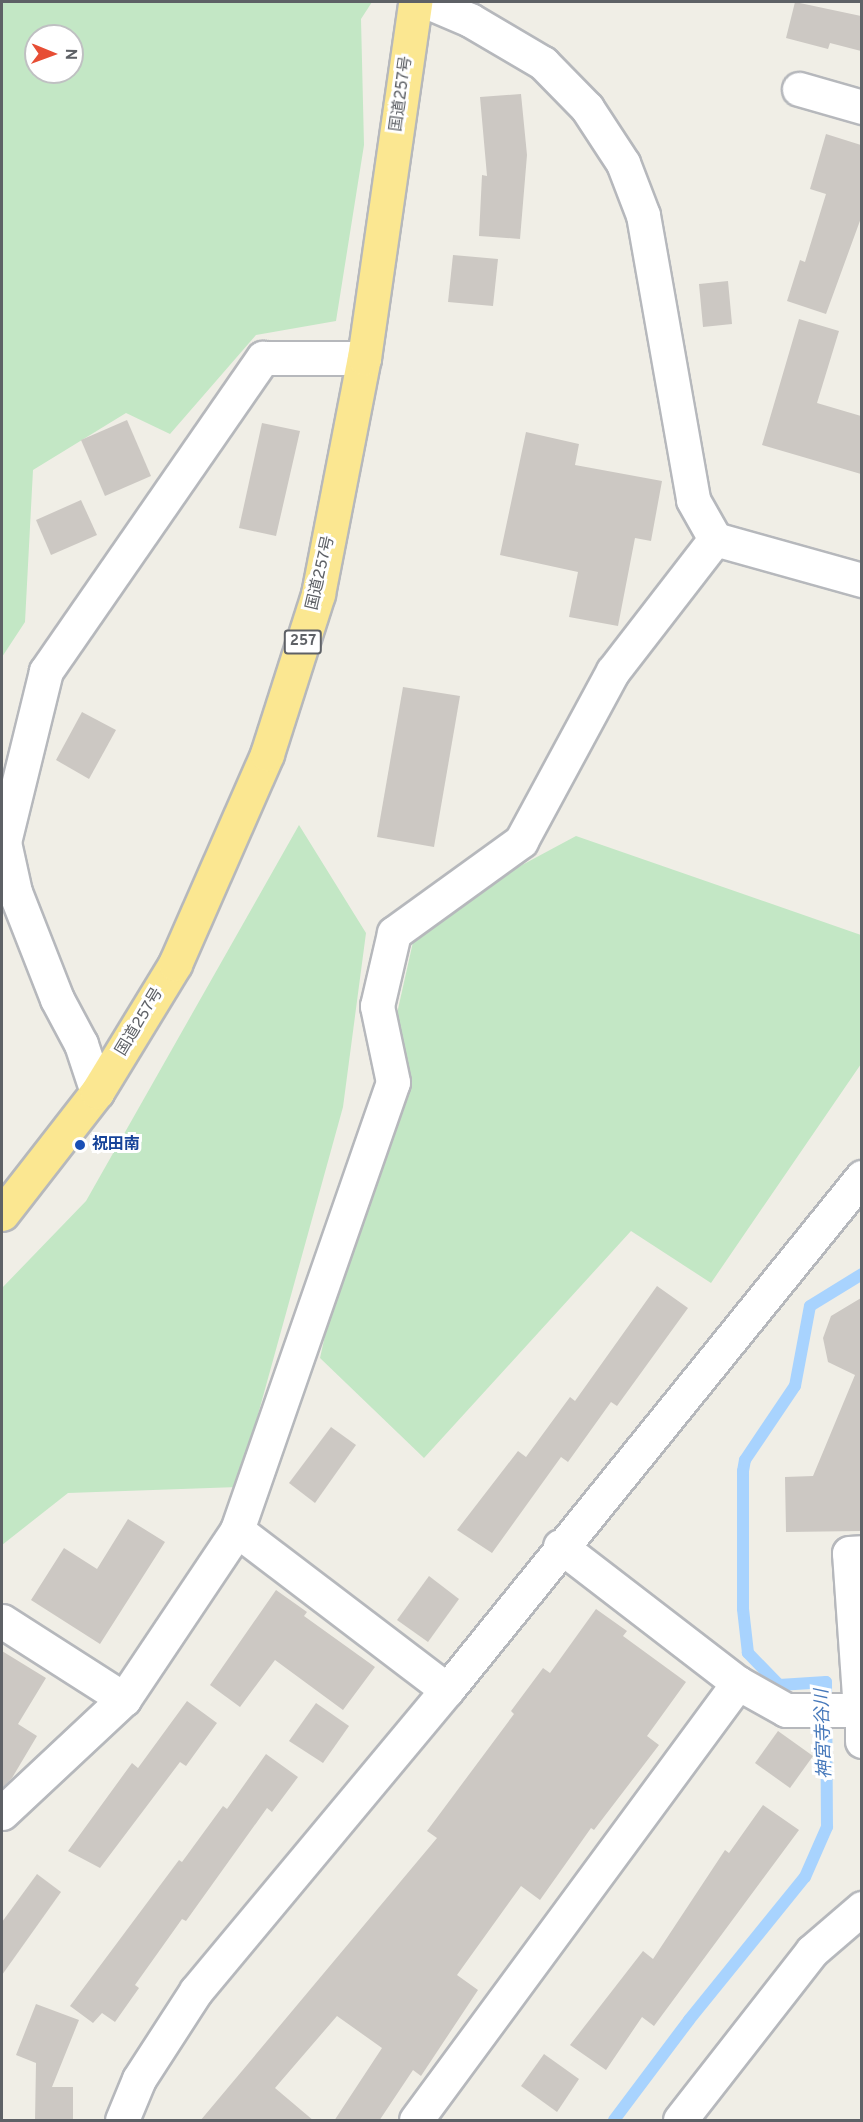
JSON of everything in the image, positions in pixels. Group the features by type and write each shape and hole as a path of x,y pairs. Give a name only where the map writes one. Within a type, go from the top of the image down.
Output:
{"highway":[{"name":"国道257号","path":"2,1214 97,1092 175,964 267,754 318,594 364,358 415,2"}],"street":[{"path":"428,2 470,20 543,63 587,108 623,163 643,216 693,500 715,539 861,580"},
{"path":"799,89 861,107"},
{"path":"97,1092 81,1044 57,999 15,892 4,842 46,671 262,358 364,358"},
{"path":"2,1813 124,1699 237,1530 393,1082 377,1006 394,933 521,841 613,671 715,539"},
{"path":"122,2121 139,2079 196,1991 447,1690 560,1546 861,1177"},
{"path":"237,1530 447,1690"},
{"path":"560,1546 738,1683 786,1710 859,1718 849,1553 861,1552"},
{"path":"2,1621 124,1699"},
{"path":"416,2121 738,1683"},
{"path":"680,2121 812,1951 861,1908"}],"green space":[{"path":"2,2 372,2 361,19 364,145 336,321 256,335 170,434 126,413 33,470 25,622 2,657"},
{"path":"299,825 366,933 343,1107 238,1487 68,1493 2,1545 2,1288 86,1201"},
{"path":"576,836 861,935 861,1064 711,1283 631,1231 424,1458 320,1358 413,942 457,900"}],"building":[{"path":"795,2 861,16 861,51 830,43 828,49 786,38"},
{"path":"521,94 527,155 520,239 479,236 482,175 487,176 480,97"},
{"path":"826,134 861,145 861,218 826,314 787,301 800,260 805,262 826,194 810,189"},
{"path":"453,255 498,259 493,306 448,302"},
{"path":"728,281 732,324 703,327 699,284"},
{"path":"799,319 839,331 817,403 861,416 861,474 762,445"},
{"path":"127,420 151,476 105,496 81,440"},
{"path":"262,423 300,431 276,536 239,528"},
{"path":"526,432 579,444 575,465 662,481 651,541 635,538 618,626 569,617 578,572 500,555"},
{"path":"81,500 97,535 51,555 36,520"},
{"path":"403,687 460,696 434,847 377,837"},
{"path":"82,712 116,730 89,779 56,760"},
{"path":"657,1286 688,1308 617,1406 611,1402 568,1462 561,1457 492,1553 457,1530 518,1451 526,1457 570,1397 575,1401"},
{"path":"861,1298 861,1531 786,1532 785,1477 813,1476 855,1375 828,1362 823,1338 831,1316"},
{"path":"331,1427 356,1445 315,1503 289,1483"},
{"path":"128,1519 165,1542 100,1644 31,1600 64,1548 97,1569"},
{"path":"429,1576 459,1599 428,1642 397,1620"},
{"path":"276,1590 307,1612 304,1616 375,1667 343,1710 275,1660 240,1707 210,1685"},
{"path":"596,1609 627,1631 623,1636 686,1682 647,1736 659,1745 594,1830 591,1828 540,1900 521,1886 457,1975 478,1990 421,2076 413,2070 379,2121 334,2121 382,2048 337,2016 275,2088 314,2121 200,2121 437,1838 427,1831 514,1714 511,1711 543,1668 550,1673"},
{"path":"2,1651 46,1678 18,1724 37,1736 12,1778 2,1788"},
{"path":"187,1701 217,1723 186,1766 180,1762 100,1868 68,1851 132,1763 138,1768"},
{"path":"316,1703 349,1726 323,1763 289,1741"},
{"path":"778,1731 813,1756 790,1788 755,1763"},
{"path":"266,1754 298,1777 272,1812 267,1808 186,1921 182,1919 135,1985 139,1988 115,2022 102,2013 93,2023 70,2006 179,1860 182,1862 223,1806 227,1809"},
{"path":"763,1805 799,1830 654,2026 642,2017 606,2070 570,2045 643,1951 653,1959 725,1850 729,1853"},
{"path":"37,1874 61,1892 2,1975 2,1922"},
{"path":"36,2004 79,2020 52,2087 73,2087 73,2121 35,2121 36,2063 16,2055"},
{"path":"544,2054 579,2079 557,2112 521,2086"}],"waterway":[{"name":"神宮寺谷川","path":"614,2120 689,2020 805,1877 827,1827 826,1682 779,1685 748,1653 743,1609 743,1471 745,1460 795,1386 810,1306 862,1274"}],"place":[{"name":"祝田南","path":"80,1145"}]}
